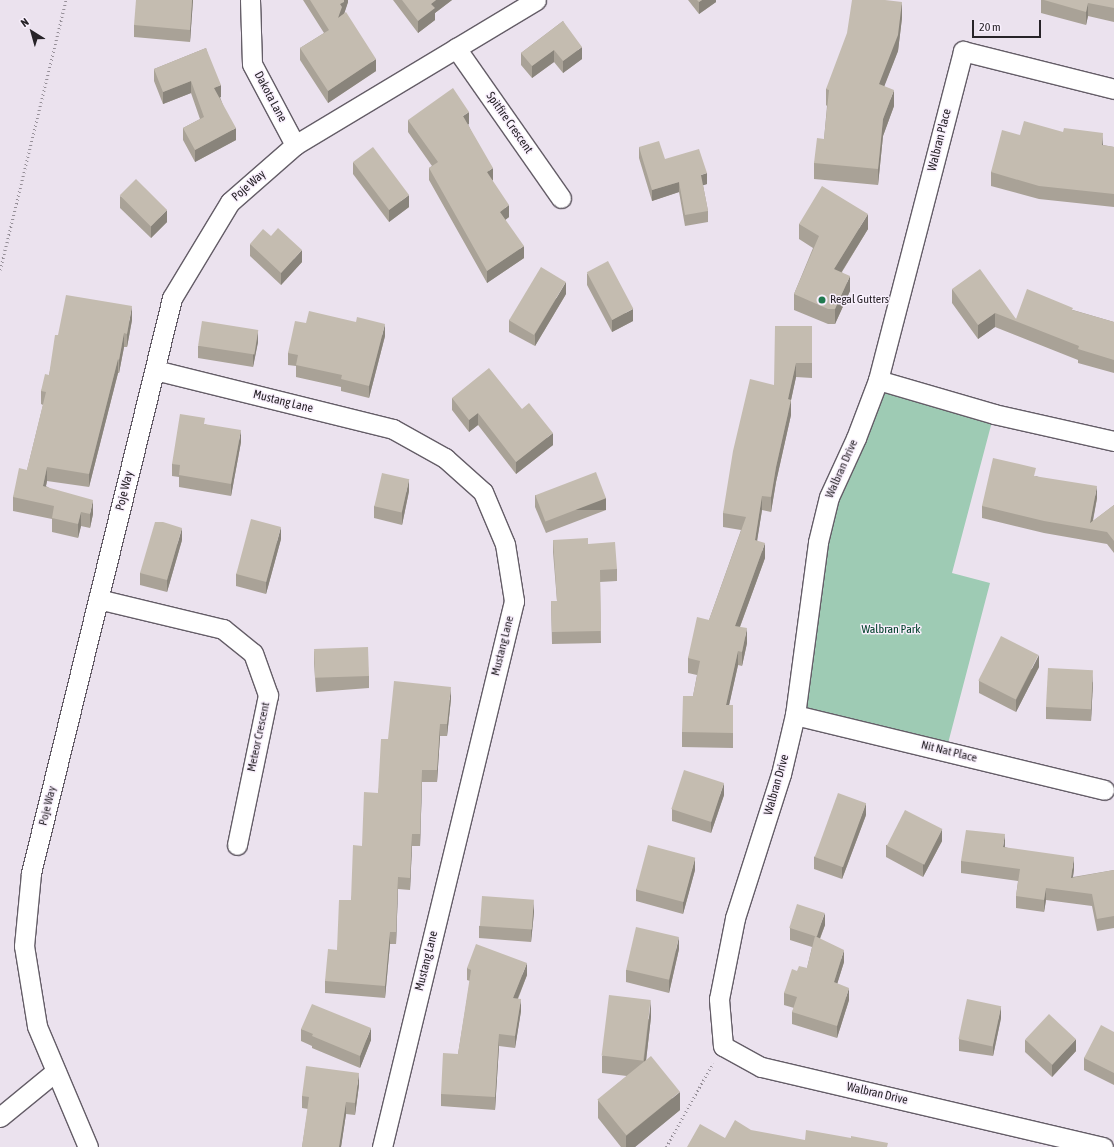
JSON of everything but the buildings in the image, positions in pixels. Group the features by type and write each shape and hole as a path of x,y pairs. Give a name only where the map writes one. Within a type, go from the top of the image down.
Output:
{"street":[{"name":"Dakota Lane","path":"250,0 252,64 295,145"},
{"name":"Poje Way","path":"88,1147 37,1026 24,946 31,873 172,298 230,202 295,145 536,0"},
{"name":"Spitfire Crescent","path":"456,48 562,198"},
{"name":"Walbran Place","path":"878,380 962,51 1114,89"},
{"name":"Mustang Lane","path":"155,370 393,429 445,458 483,492 505,544 514,601 382,1147"},
{"path":"878,380 994,414 1114,441"},
{"name":"Walbran Drive","path":"878,380 856,438 829,497 818,542 795,715 781,774 735,918 719,999 723,1046 761,1067 1103,1147"},
{"name":"Meteor Crescent","path":"98,599 223,629 253,653 268,695 237,844"},
{"name":"Nit Nat Place","path":"795,715 1104,790"},
{"path":"0,1117 56,1071"}],"path":[{"path":"0,270 66,0"},
{"path":"666,1147 723,1046"}],"green space":[{"name":"Walbran Park","path":"878,380 994,414 952,573 990,583 946,751 795,715 818,542"}],"place":[{"name":"Regal Gutters","path":"822,300"}]}
